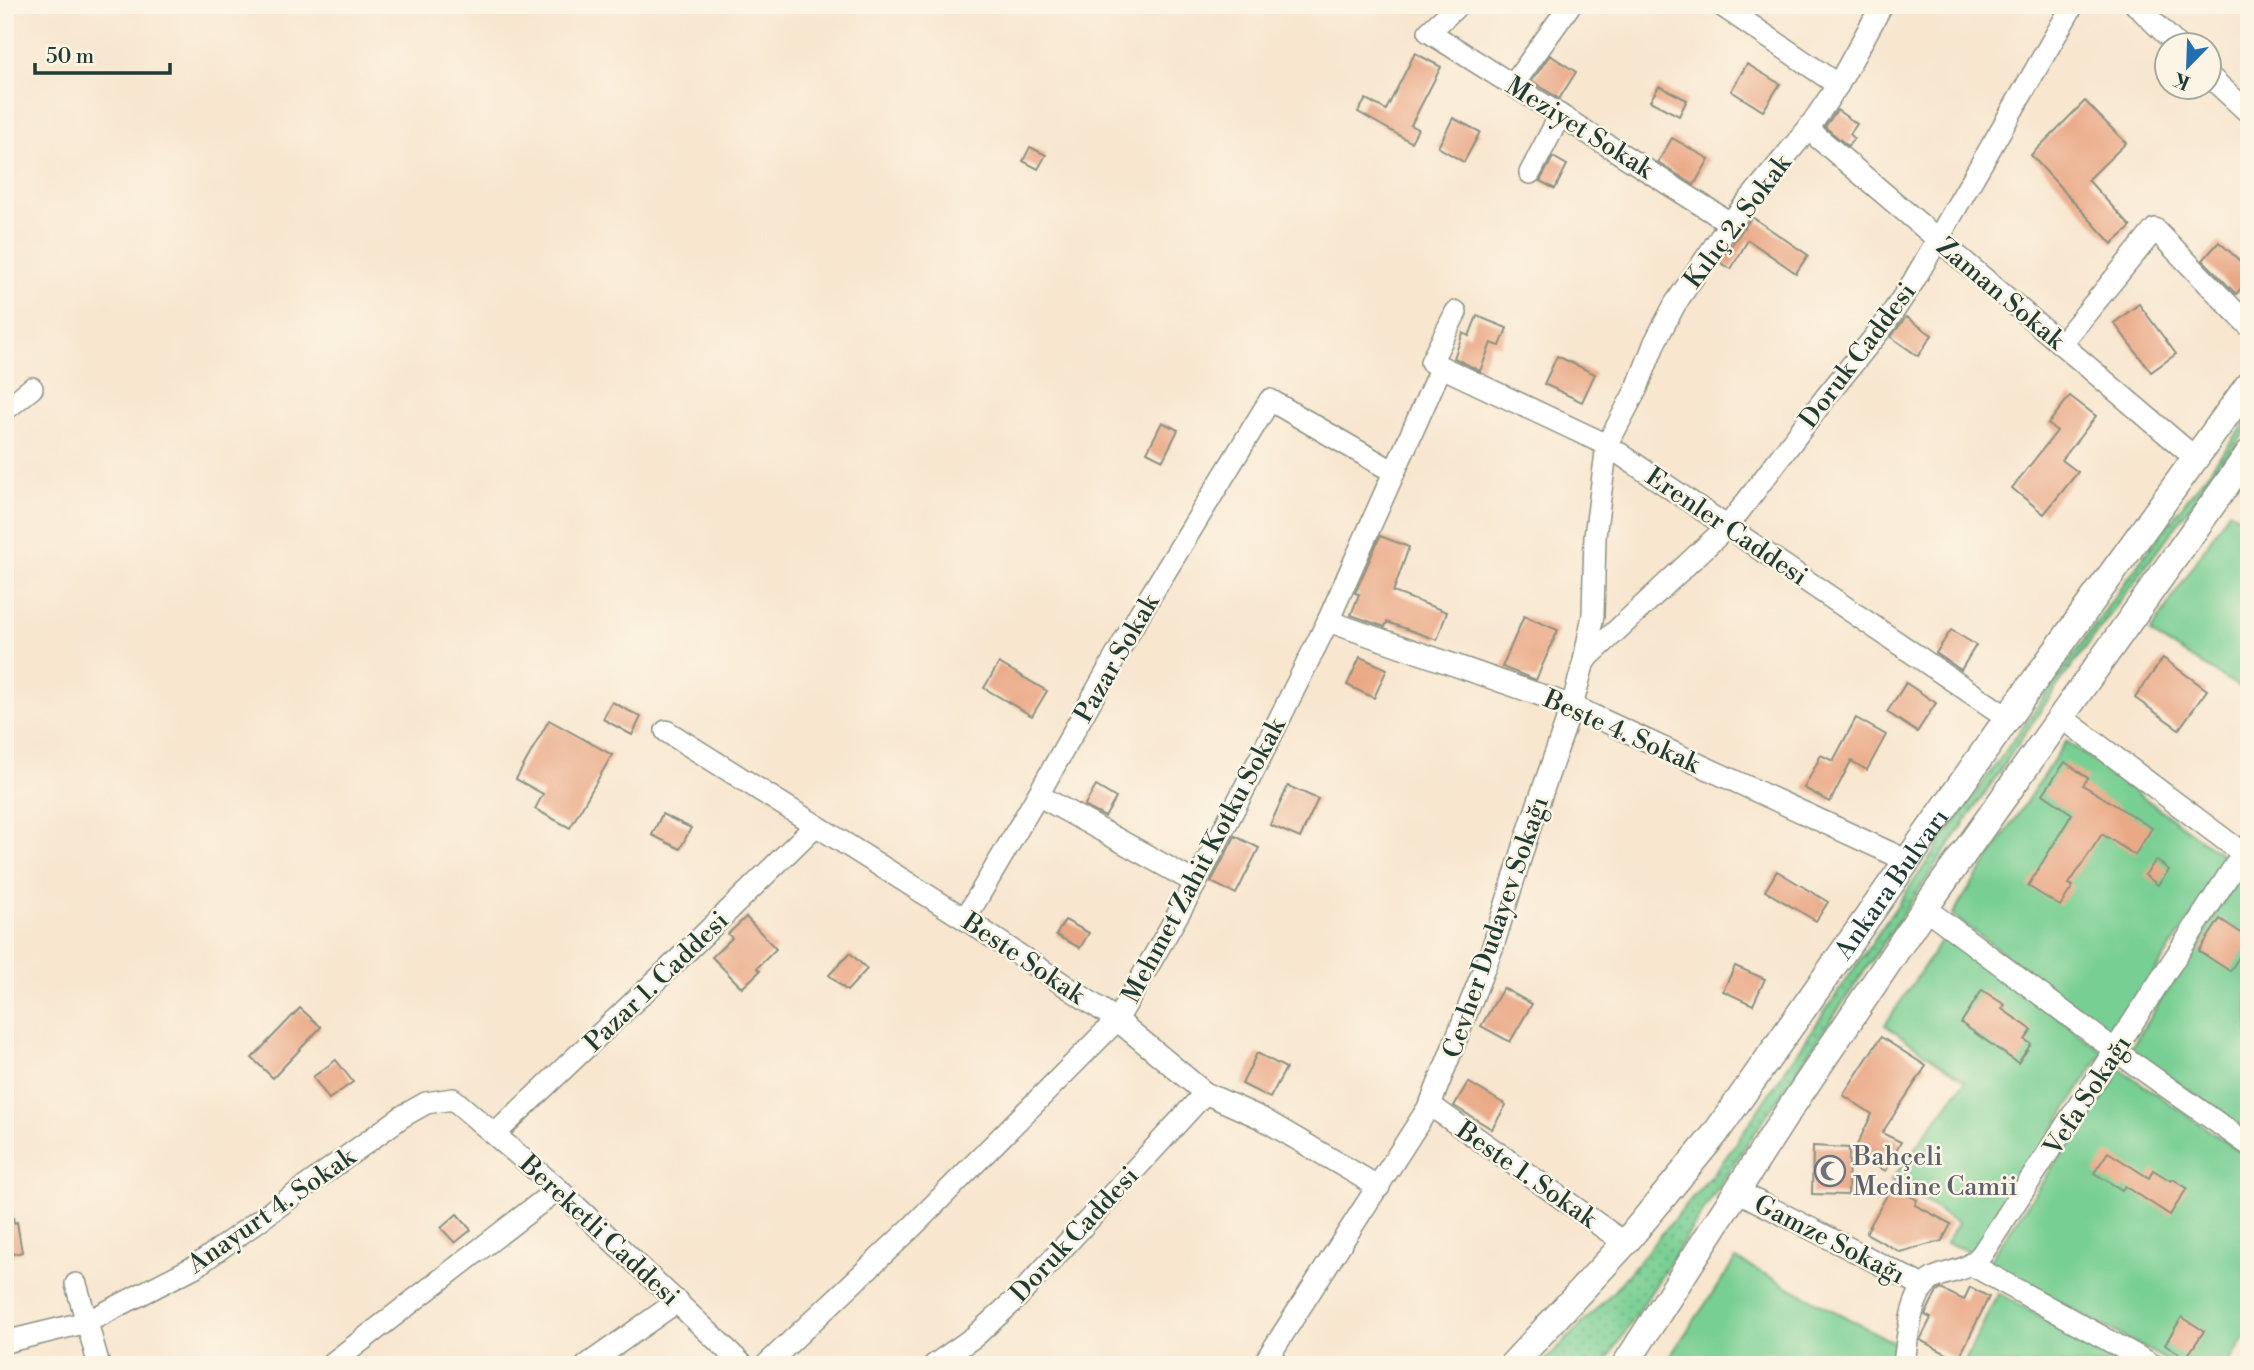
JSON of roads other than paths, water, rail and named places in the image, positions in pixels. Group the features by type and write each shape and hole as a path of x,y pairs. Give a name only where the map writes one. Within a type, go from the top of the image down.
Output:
{"main road":[{"name":"Ankara Bulvarı","path":"1512,1365 1625,1243 1716,1134 2008,718 2249,384"},
{"name":"Ankara Bulvarı","path":"1625,1365 1789,1110 1925,908 2249,453"}],"street":[{"name":"Meziyet Sokak","path":"1458,5 1429,32 1730,223"},
{"path":"1514,85 1570,5"},
{"path":"1721,5 1838,85"},
{"name":"Kılıç 2. Sokak","path":"1607,445 1637,388 1655,342 1675,304 1730,223 1808,129 1838,85 1882,5"},
{"name":"Doruk Caddesi","path":"1584,661 1728,526 1885,324 1938,239 2073,5"},
{"path":"2136,5 2164,32"},
{"path":"2222,88 2249,113"},
{"path":"1530,173 1560,115"},
{"name":"Zaman Sokak","path":"1808,129 2194,457"},
{"path":"2061,344 2155,229 2249,326"},
{"name":"Mehmet Zahit Kotku Sokak","path":"766,1365 912,1227 1117,1020 1196,883 1328,621 1395,472 1456,312"},
{"name":"Erenler Caddesi","path":"1436,364 1607,445 2008,718"},
{"path":"5,410 32,388"},
{"name":"Pazar Sokak","path":"965,919 1140,613 1270,400 1395,472"},
{"name":"Cevher Dudayev Sokağı","path":"1263,1365 1430,1105 1493,946 1572,706 1584,661 1593,615 1595,536 1607,445"},
{"name":"Beste 4. Sokak","path":"1328,621 1572,706 1908,861"},
{"path":"2060,716 2247,851"},
{"name":"Beste Sokak","path":"666,731 965,919 1117,1020 1205,1093 1261,1118 1379,1187"},
{"path":"1038,795 1196,883"},
{"name":"Pazar 1. Caddesi","path":"495,1134 815,826"},
{"name":"Vefa Sokağı","path":"1972,1265 1982,1254 2247,851"},
{"path":"1925,908 2116,1051 2249,1145"},
{"name":"Doruk Caddesi","path":"934,1365 974,1337 1017,1298 1205,1093"},
{"name":"Bereketli Caddesi","path":"453,1099 558,1189 743,1365"},
{"name":"Anayurt 4. Sokak","path":"5,1342 87,1322 196,1266 403,1116 426,1103 453,1099"},
{"name":"Beste 1. Sokak","path":"1430,1105 1625,1243"},
{"path":"330,1365 558,1189"},
{"name":"Gamze Sokağı","path":"1737,1191 1923,1286"},
{"path":"1904,1365 1910,1321 1923,1286 1932,1279 1972,1265 2153,1365"},
{"path":"76,1284 99,1365"},
{"path":"587,1365 678,1301"}],"place":[{"name":"Bahçeli Medine Camii","path":"1830,1171"}]}
